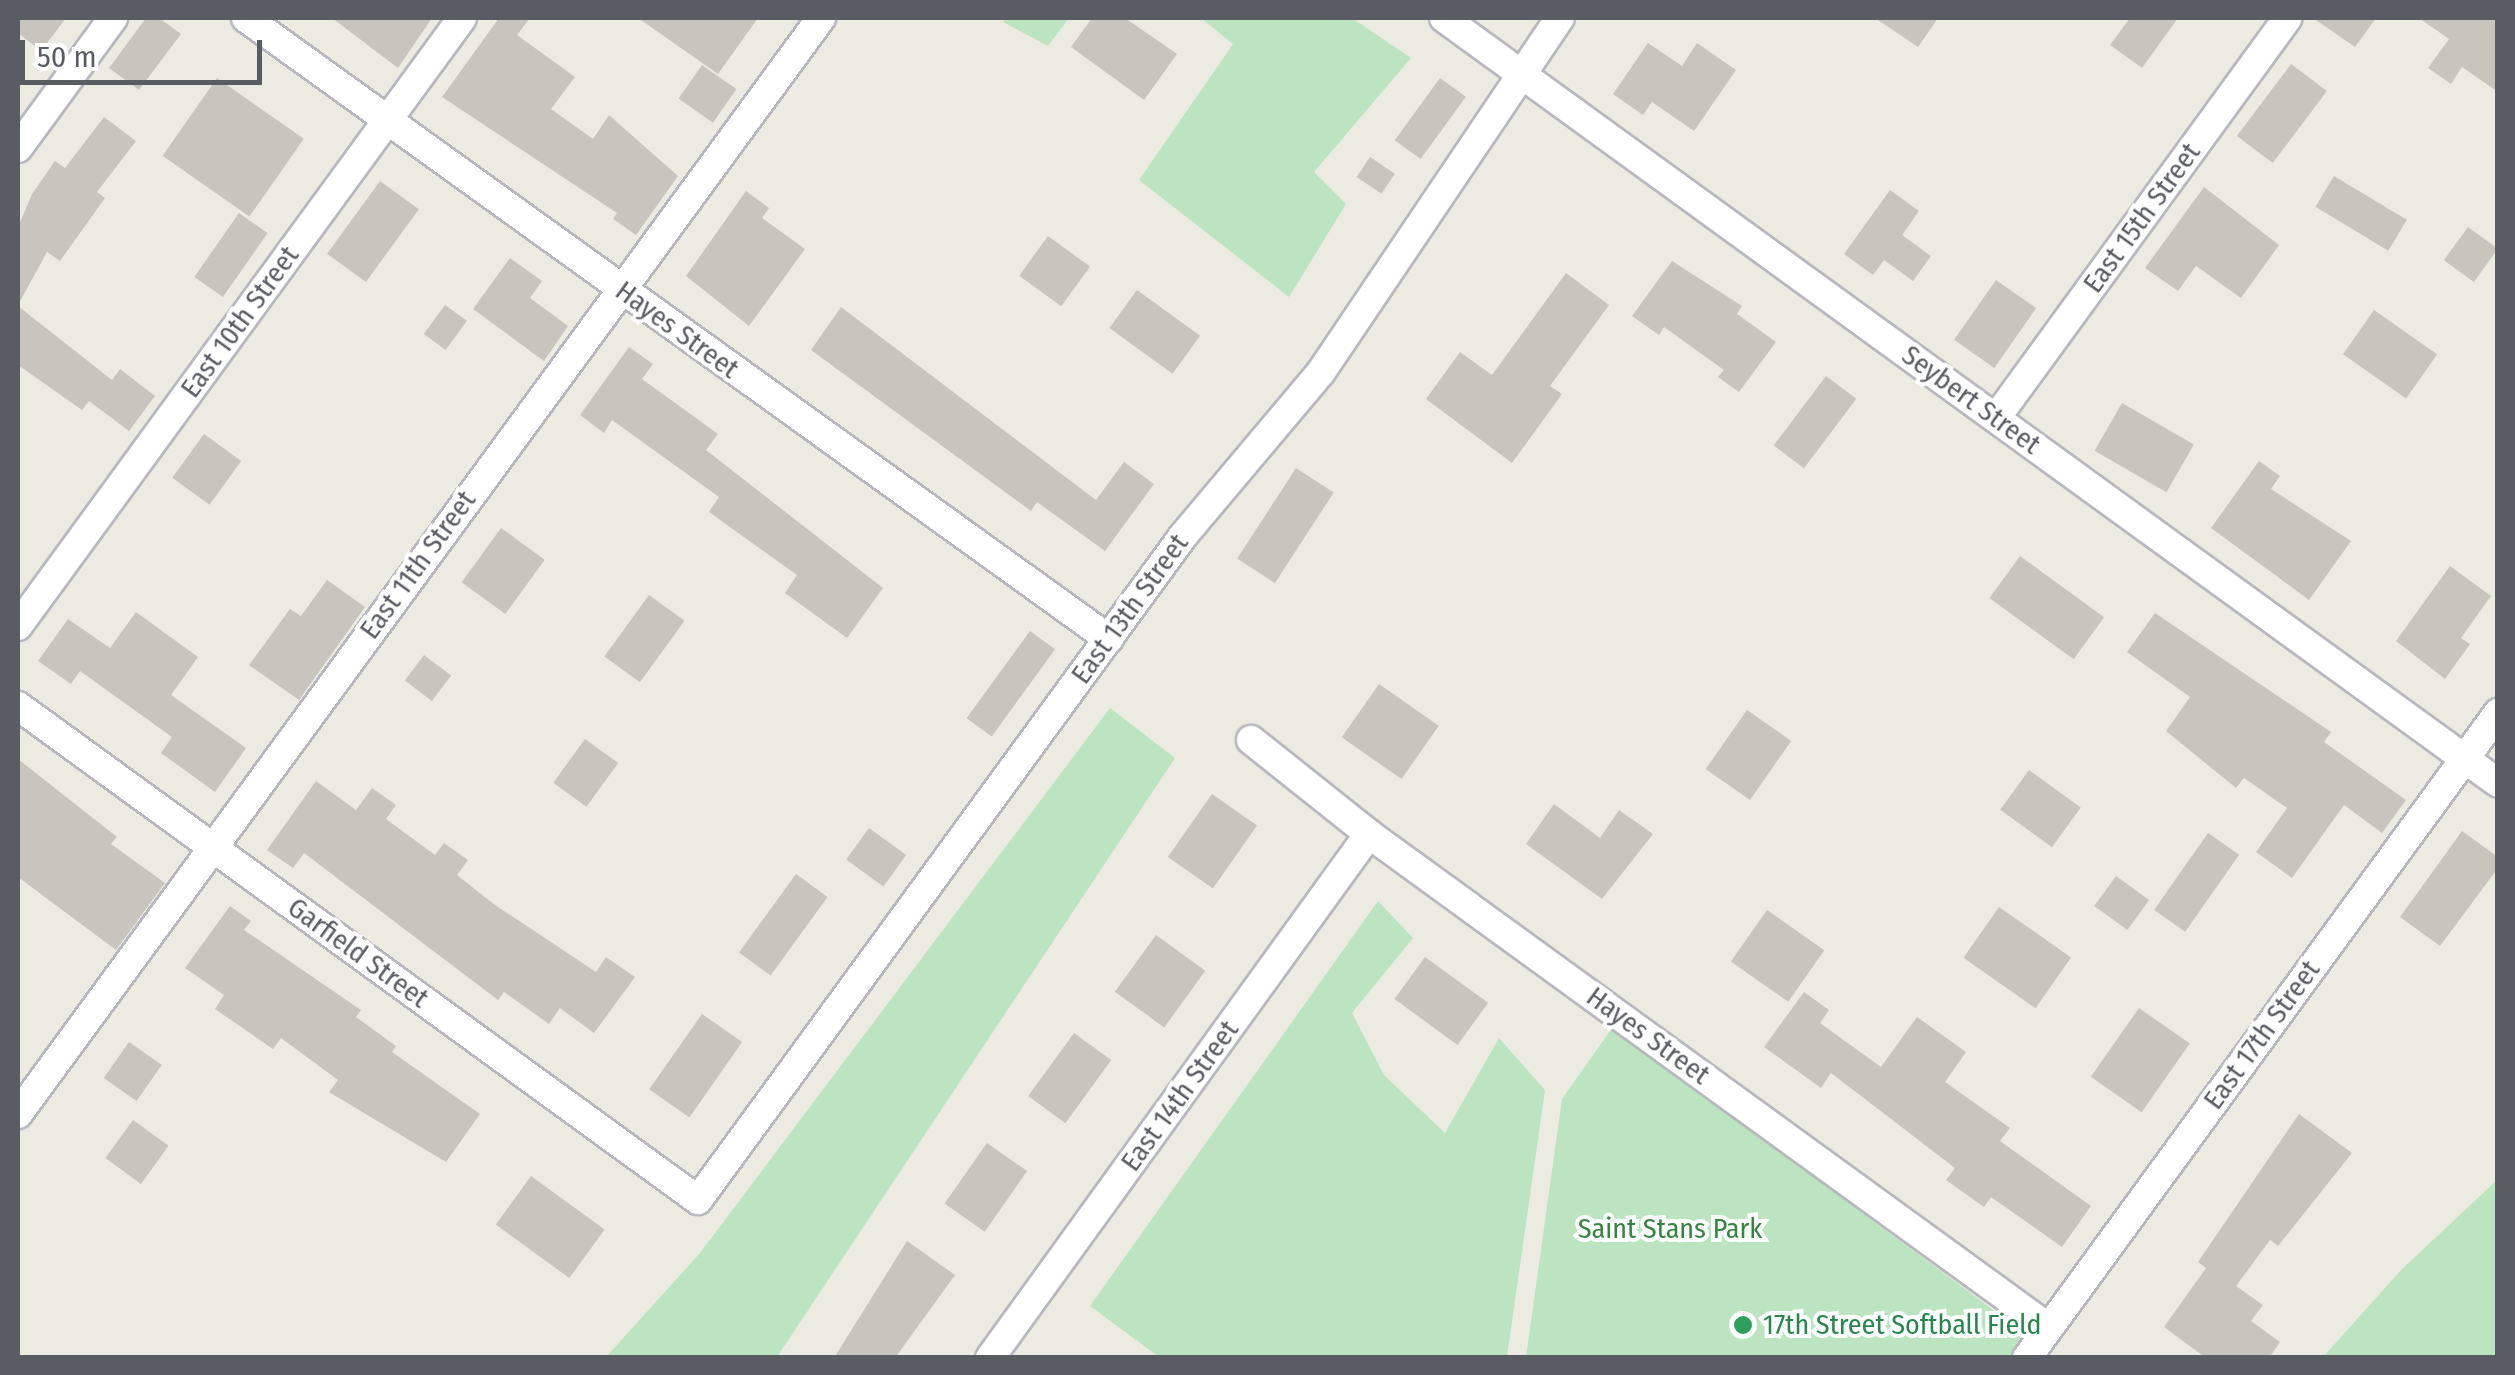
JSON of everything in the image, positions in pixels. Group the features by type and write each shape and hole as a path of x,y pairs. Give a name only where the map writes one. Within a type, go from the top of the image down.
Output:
{"street":[{"path":"18,148 113,18"},
{"name":"Hayes Street","path":"246,18 1109,639"},
{"name":"East 10th Street","path":"18,626 462,18"},
{"name":"East 11th Street","path":"18,1114 619,288 821,18"},
{"name":"Seybert Street","path":"1444,18 2498,783"},
{"name":"East 13th Street","path":"698,1200 1183,536 1321,372 1560,18"},
{"name":"East 15th Street","path":"1996,418 2288,18"},
{"name":"Garfield Street","path":"18,706 698,1200"},
{"name":"East 17th Street","path":"2027,1358 2498,713"},
{"name":"Hayes Street","path":"1251,740 1370,834 2049,1328"},
{"name":"East 14th Street","path":"990,1358 1370,834"}],"green space":[{"path":"1007,18 1069,18 1048,46 1003,22"},
{"path":"1201,18 1352,18 1411,58 1314,172 1346,204 1289,297 1139,180 1233,44"},
{"path":"1110,708 1175,758 777,1357 606,1357 700,1253"},
{"path":"1378,901 1413,938 1352,1013 1384,1075 1445,1133 1499,1038 1545,1090 1507,1357 1159,1357 1090,1306"},
{"name":"Saint Stans Park","path":"1612,1028 2026,1334 2009,1357 1526,1357 1562,1099"},
{"path":"2497,1180 2497,1357 2323,1357 2401,1270"}],"building":[{"path":"18,18 66,18 41,51 18,33"},
{"path":"146,18 159,18 181,34 139,90 109,68"},
{"path":"332,18 432,18 398,68"},
{"path":"499,18 530,18 517,35 575,77 551,109 593,139 609,115 678,176 636,235 613,219 617,213 442,97"},
{"path":"638,18 758,18 718,74"},
{"path":"1092,18 1125,18 1177,54 1144,100 1071,47"},
{"path":"1875,18 1938,18 1918,47"},
{"path":"2130,18 2178,18 2142,68 2110,45"},
{"path":"2313,18 2376,18 2355,47"},
{"path":"2419,18 2498,18 2498,92 2462,67 2451,84 2428,68 2449,39"},
{"path":"1648,43 1682,66 1697,43 1736,70 1694,131 1652,102 1643,115 1613,94"},
{"path":"2291,64 2327,91 2273,163 2237,136"},
{"path":"702,65 736,89 713,123 678,99"},
{"path":"217,78 304,139 249,217 163,156"},
{"path":"1440,78 1466,97 1421,159 1395,140"},
{"path":"104,117 136,141 97,192 105,198 60,261 47,252 18,305 18,227 32,194 55,161 65,168"},
{"path":"1370,157 1395,174 1381,194 1357,177"},
{"path":"2334,176 2407,220 2388,251 2315,207"},
{"path":"380,181 419,209 366,282 327,254"},
{"path":"2204,187 2279,245 2241,298 2196,266 2178,291 2145,268"},
{"path":"1890,190 1919,211 1902,235 1931,256 1913,281 1884,260 1873,275 1844,254"},
{"path":"746,191 769,208 762,218 805,249 749,326 686,276"},
{"path":"239,213 268,233 223,297 194,277"},
{"path":"2468,227 2498,249 2474,282 2444,260"},
{"path":"1048,236 1090,267 1061,306 1019,276"},
{"path":"510,258 542,281 530,298 568,326 544,361 473,309"},
{"path":"1672,261 1742,306 1737,314 1776,342 1739,392 1718,377 1724,370 1664,327 1659,335 1632,316"},
{"path":"1566,273 1609,305 1550,386 1562,394 1512,463 1426,399 1460,352 1492,375"},
{"path":"1996,280 2036,308 1994,368 1954,340"},
{"path":"1137,290 1200,336 1172,374 1109,328"},
{"path":"445,305 467,321 446,350 424,334"},
{"path":"18,306 112,380 120,369 155,396 129,431 89,401 82,410 18,365"},
{"path":"841,307 1096,500 1124,462 1154,484 1105,551 1037,502 1031,511 811,350"},
{"path":"2374,310 2437,354 2406,398 2343,354"},
{"path":"629,347 653,364 642,379 718,434 706,450 883,588 847,638 785,593 797,575 709,512 719,497 612,420 604,433 580,415"},
{"path":"1826,376 1856,399 1804,468 1774,445"},
{"path":"2122,403 2194,444 2166,492 2094,451"},
{"path":"204,434 241,461 209,505 172,478"},
{"path":"2259,461 2280,476 2271,489 2351,541 2309,600 2211,528"},
{"path":"1296,468 1334,493 1275,583 1237,559"},
{"path":"501,528 545,560 505,614 462,582"},
{"path":"2020,556 2104,617 2074,659 1989,598"},
{"path":"2450,566 2491,596 2461,638 2470,644 2445,679 2396,641"},
{"path":"327,580 365,607 299,700 249,665 290,609 301,616"},
{"path":"649,595 685,621 640,682 604,656"},
{"path":"136,612 198,657 171,695 246,748 215,792 161,753 172,737 80,671 71,684 38,661 68,619 110,648"},
{"path":"2155,613 2331,732 2324,742 2406,800 2382,833 2344,805 2292,878 2256,852 2287,808 2244,778 2236,788 2166,731 2190,697 2127,652"},
{"path":"1030,631 1055,649 992,737 967,718"},
{"path":"424,655 451,675 432,701 405,681"},
{"path":"1379,684 1439,726 1402,779 1342,737"},
{"path":"1747,710 1791,741 1750,800 1706,769"},
{"path":"585,739 618,763 586,807 553,783"},
{"path":"18,759 117,837 111,844 165,883 116,950 18,877"},
{"path":"2029,770 2081,808 2052,847 2000,810"},
{"path":"316,781 356,810 372,788 396,805 386,819 435,855 444,843 468,860 457,875 495,905 596,972 606,957 635,977 594,1033 560,1008 549,1024 504,992 498,1000 304,853 293,868 267,850"},
{"path":"1212,794 1257,826 1213,889 1168,857"},
{"path":"1554,804 1600,838 1619,810 1653,834 1602,899 1526,844"},
{"path":"869,828 906,855 883,887 846,860"},
{"path":"2462,831 2498,857 2498,868 2440,946 2400,917"},
{"path":"2208,833 2239,855 2185,932 2154,910"},
{"path":"796,874 828,897 771,975 739,952"},
{"path":"2116,876 2149,900 2127,930 2094,906"},
{"path":"230,906 251,921 244,930 361,1010 356,1017 396,1046 392,1052 480,1114 446,1162 329,1092 338,1080 281,1038 273,1049 215,1009 224,995 185,968"},
{"path":"1999,907 2071,957 2036,1008 1963,958"},
{"path":"1767,910 1824,950 1788,1002 1731,962"},
{"path":"1156,935 1205,971 1164,1027 1115,992"},
{"path":"1425,957 1488,1003 1458,1045 1394,999"},
{"path":"1804,992 1829,1010 1820,1023 1881,1067 1917,1017 1966,1052 1945,1082 2010,1128 2000,1141 2091,1206 2062,1247 1991,1197 1984,1207 1946,1180 1955,1168 1831,1073 1821,1088 1764,1047"},
{"path":"2139,1008 2190,1044 2142,1112 2091,1077"},
{"path":"702,1014 742,1042 689,1117 649,1089"},
{"path":"1074,1033 1111,1060 1065,1123 1028,1096"},
{"path":"129,1042 162,1065 137,1101 104,1078"},
{"path":"2299,1114 2352,1153 2278,1246 2270,1240 2236,1286 2263,1305 2251,1321 2280,1342 2269,1358 2206,1358 2164,1327 2206,1268 2198,1262"},
{"path":"133,1120 169,1146 141,1184 105,1158"},
{"path":"987,1143 1027,1171 985,1232 945,1204"},
{"path":"531,1176 605,1229 569,1278 496,1225"},
{"path":"907,1241 955,1275 895,1358 834,1358"}],"place":[{"name":"17th Street Softball Field","path":"1743,1325"}]}
